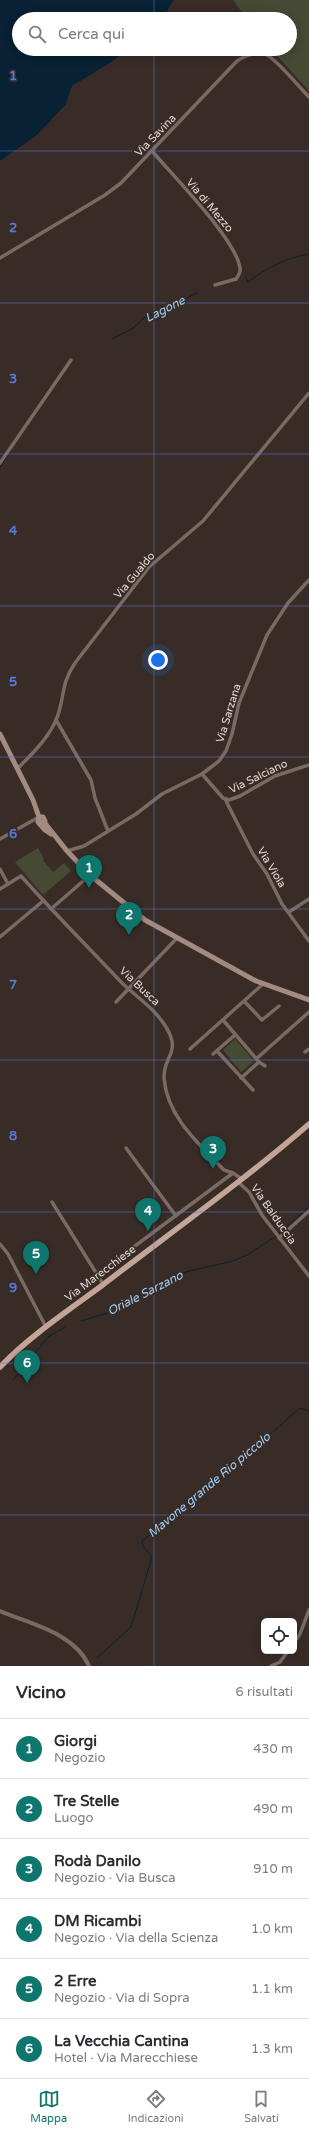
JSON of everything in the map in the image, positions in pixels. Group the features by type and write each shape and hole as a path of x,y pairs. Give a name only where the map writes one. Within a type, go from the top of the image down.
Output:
{"main road":[{"path":"0,734 33,800 45,830 57,838 90,875 133,911 177,938 262,984 309,1000"},
{"name":"Via Marecchiese","path":"0,1367 14,1353 46,1327 240,1180 309,1124"}],"street":[{"name":"Via Savina","path":"0,258 105,195 121,183 237,61 248,56"},
{"name":"Via Savina","path":"268,56 309,98"},
{"name":"Via di Mezzo","path":"152,151 227,238 240,269 236,279 215,285"},
{"path":"0,462 71,360"},
{"name":"Via Gualdo","path":"18,769 44,740 56,720 66,676 75,663 150,567 207,516 309,393"},
{"name":"Via Sarzana","path":"67,851 84,846 136,814 162,794 202,774 219,761 226,751 232,734 239,703 267,635 288,603 309,580"},
{"path":"56,720 91,780 95,798 108,830"},
{"name":"Via Salciano","path":"202,774 225,799 234,799 275,776 309,764"},
{"name":"Via Viola","path":"225,799 253,854 309,941"},
{"path":"0,839 27,823 41,820"},
{"path":"0,869 8,884 0,889"},
{"path":"51,909 90,875"},
{"name":"Via Busca","path":"8,884 21,876 43,901 128,988 154,1011 171,1036 172,1049 164,1077 170,1103 178,1120 224,1170 233,1173 240,1180"},
{"path":"289,912 309,899"},
{"path":"0,937 43,901"},
{"path":"116,1002 177,938"},
{"path":"190,1049 262,984"},
{"path":"244,1001 262,1020 279,1006"},
{"path":"241,1078 309,1012"},
{"path":"223,1020 258,1061 265,1066"},
{"path":"213,1054 235,1035"},
{"path":"305,1052 309,1049"},
{"path":"217,1051 253,1090"},
{"path":"126,1148 176,1216"},
{"path":"96,1275 233,1173"},
{"name":"Via Balduccia","path":"240,1180 262,1215 309,1276"},
{"path":"52,1202 103,1284"},
{"path":"279,1238 309,1211"},
{"path":"0,1244 8,1254 46,1327"},
{"path":"297,1638 309,1610"},
{"path":"0,1611 55,1633 74,1647 89,1666"},
{"path":"271,1666 280,1662 286,1654"}],"green space":[{"path":"233,0 309,0 309,91 277,56 297,56 297,12 242,12"},
{"path":"38,848 44,859 43,860 53,872 64,863 71,871 43,895 15,862"},
{"path":"235,1039 254,1061 241,1072 223,1050"}],"water":[{"path":"0,0 174,0 166,12 12,12 12,56 119,56 72,86 66,104 37,135 0,161"}],"waterway":[{"name":"Lagone","path":"245,276 248,282 277,264 292,258 309,254"},
{"name":"Lagone","path":"112,339 133,328 144,318 197,293"},
{"name":"Lagone","path":"0,467 11,450"},
{"name":"Oriale Sarzano","path":"279,1233 309,1207"},
{"name":"Oriale Sarzano","path":"81,1321 117,1310 160,1282 177,1274 233,1261 247,1255 275,1237"},
{"name":"Oriale Sarzano","path":"23,1368 48,1337 65,1327"},
{"name":"Oriale Sarzano","path":"13,1380 19,1373"},
{"name":"Mavone grande Rio piccolo","path":"97,1658 131,1627 152,1557 143,1546 142,1541 208,1489 300,1408 309,1411"}],"place":[{"name":"Giorgi","path":"89,888"},
{"name":"Tre Stelle","path":"129,935"},
{"name":"Rodà Danilo","path":"213,1169"},
{"name":"DM Ricambi","path":"148,1231"},
{"name":"2 Erre","path":"36,1274"},
{"name":"La Vecchia Cantina","path":"27,1383"}]}
